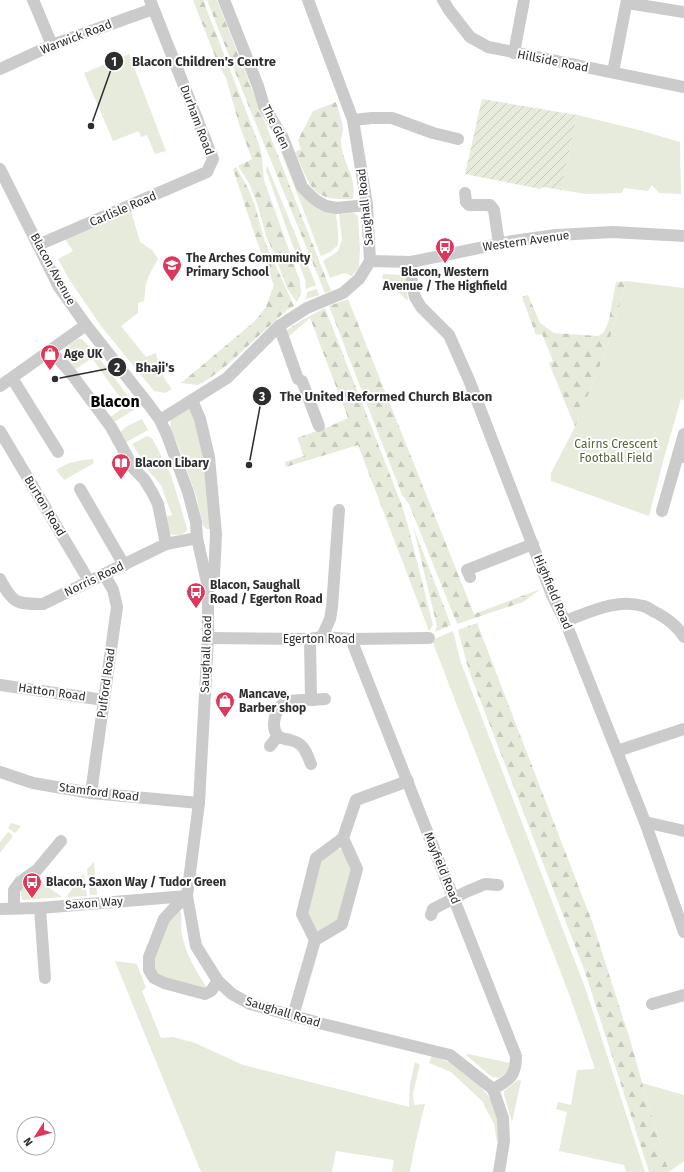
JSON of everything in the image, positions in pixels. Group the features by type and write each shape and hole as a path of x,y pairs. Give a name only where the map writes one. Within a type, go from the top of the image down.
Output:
{"street":[{"path":"33,0 52,45"},
{"name":"The Glen","path":"224,0 258,86 264,106 283,138 302,187 317,201 326,206 337,208 367,205"},
{"name":"Saughall Road","path":"308,0 353,120 367,205 370,261 359,279 348,290 306,308 279,326 227,378 160,420 188,492 196,522 197,538 208,587 208,638 199,803 187,896 196,946 218,981 232,994 250,1004 450,1055 493,1089"},
{"name":"Hillside Road","path":"443,0 470,37 488,47 684,87"},
{"path":"514,53 524,0"},
{"path":"613,72 627,2 684,12"},
{"name":"Warwick Road","path":"0,68 152,4"},
{"name":"Durham Road","path":"152,4 212,159 207,172"},
{"path":"353,120 392,118 433,132 455,135"},
{"name":"Blacon Avenue","path":"0,169 59,287 86,325 160,420"},
{"name":"Carlisle Road","path":"38,245 207,172"},
{"path":"465,193 466,202 469,205 490,204 494,210 500,244"},
{"name":"Western Avenue","path":"370,261 411,262 513,241 556,235 613,232 684,236"},
{"name":"Highfield Road","path":"411,262 412,285 415,297 421,307 450,336 469,380 552,595 566,621 645,822 684,932"},
{"path":"58,452 4,381 86,325"},
{"path":"279,326 298,379 302,381 319,426"},
{"path":"50,350 70,372 111,427 134,468 144,479 152,492 158,504 166,544"},
{"path":"192,400 200,419 209,457 216,534 214,577 208,587"},
{"name":"Burton Road","path":"0,431 89,582"},
{"path":"662,511 681,456 684,434"},
{"path":"80,489 124,565"},
{"path":"311,700 316,638 330,619 332,607 339,510"},
{"name":"Norris Road","path":"0,579 9,595 15,600 26,604 43,604 166,544 197,538"},
{"path":"470,577 467,570 533,544"},
{"name":"Pulford Road","path":"91,793 117,607 113,590 104,574"},
{"path":"566,621 615,604 629,603 644,606 680,624 679,630 684,637"},
{"name":"Egerton Road","path":"208,638 429,638"},
{"name":"Mayfield Road","path":"351,639 516,1056 514,1074 505,1082 493,1089"},
{"name":"Hatton Road","path":"0,685 104,700"},
{"path":"278,736 274,724 279,707 286,702 325,699"},
{"path":"617,751 684,729"},
{"path":"270,746 278,736"},
{"path":"278,736 297,742 304,748 311,764"},
{"name":"Stamford Road","path":"0,772 33,783 91,793 199,803"},
{"path":"293,1016 315,940 302,914 316,858 343,838 356,800 408,781"},
{"path":"645,822 684,831"},
{"path":"315,940 342,924 357,869 343,838"},
{"path":"14,908 14,890 20,882 38,870 55,843"},
{"path":"430,910 485,884 498,886"},
{"path":"187,896 164,919 148,956 149,970 154,978 164,983 205,994 211,991 218,981"},
{"name":"Saxon Way","path":"0,909 40,908 187,896"},
{"path":"40,908 49,980"},
{"path":"656,998 684,995"},
{"path":"493,1089 503,1118 504,1141 499,1172"}],"green space":[{"path":"193,0 203,0 260,147 264,180 300,281 301,292 298,301 296,301 287,288 266,236 258,206 249,183 238,166 252,159 239,124 226,78 218,64"},
{"path":"207,0 217,0 331,291 325,293"},
{"path":"129,54 166,151 155,154 147,135 141,137 139,131 113,141 84,73"},
{"path":"482,99 577,115 561,190 543,187 540,189 465,174"},
{"path":"336,102 343,126 341,142 342,149 353,183 353,199 339,199 320,194 309,183 295,152 301,149 298,140 313,111"},
{"path":"577,115 639,130 680,142 681,194 659,193 652,185 648,191 624,188 622,193 587,194 561,190"},
{"path":"280,143 297,186 336,211 338,245 330,252 321,256 278,144"},
{"path":"267,165 316,285 306,289 305,280 266,170"},
{"path":"236,167 249,190 265,242 294,306 288,309 227,365 210,378 198,385 181,383 255,321 266,307 274,285 257,242 233,169"},
{"path":"131,211 140,242 152,250 158,259 146,284 144,301 138,303 138,313 121,326 146,357 156,353 161,372 172,389 165,393 154,391 101,326 69,279 58,259 73,251 65,239"},
{"path":"354,213 358,216 360,249 359,267 352,276 344,273 330,278 323,261 338,251 342,240 339,214"},
{"path":"383,274 401,275 405,277 408,301 382,278"},
{"name":"Cairns Crescent Football Field","path":"626,281 684,288 684,400 681,399 649,516 551,481 551,473 575,427 605,353"},
{"path":"626,281 605,353 575,427 549,363 553,361 542,334 536,335 522,297 528,295 540,323 554,333 598,336 604,332 609,320 616,282"},
{"path":"317,289 319,295 306,299 307,292"},
{"path":"348,299 474,614 541,589 523,602 457,624 409,504 402,495 329,306"},
{"path":"325,308 401,503 433,625 429,631 358,445 286,467 285,462 304,456 297,438 348,418 310,318 288,337 287,330"},
{"path":"78,339 82,339 96,354 133,403 135,409 114,422 110,417 126,406 92,358 76,369 72,369 64,355 66,348"},
{"path":"189,405 201,430 212,527 209,529 206,529 203,525 196,495 178,445 170,428 171,419"},
{"path":"142,419 148,430 125,443 119,433 127,426"},
{"path":"147,436 152,438 171,475 187,528 186,532 184,533 175,535 167,531 165,526 165,517 172,515 161,485 141,462 143,461 132,444"},
{"path":"93,459 94,463 64,480 56,470 70,463"},
{"path":"413,526 451,625 435,632 437,626"},
{"path":"477,623 593,924 632,1046 669,1172 649,1172 585,972 469,671 458,630"},
{"path":"453,631 461,663 586,990 645,1172 626,1172 624,1165 559,1151 567,1112 556,1109 558,1102 571,1105 577,1070 595,1069 558,966 432,640"},
{"path":"11,823 21,826 15,833 8,828"},
{"path":"8,832 13,836 0,853 0,842"},
{"path":"340,849 346,852 354,869 339,921 323,932 317,931 304,912 318,861 333,850"},
{"path":"94,862 97,895 90,895 87,869"},
{"path":"84,873 87,896 66,897"},
{"path":"36,878 62,897 22,900 20,886 31,879"},
{"path":"180,910 181,932 186,950 207,988 204,991 167,980 157,972 153,964 155,953 171,917"},
{"path":"115,961 137,964 146,988 142,991 161,1038 173,1037 195,1043 243,1065 409,1107 410,1084 415,1062 420,1065 413,1093 414,1105 425,1104 410,1172 392,1172 394,1160 336,1151 332,1172 201,1172"},
{"path":"468,1054 510,1063 509,1070 499,1078 492,1077 466,1055"},
{"path":"432,1056 457,1065 479,1084 491,1100 498,1119 500,1143 497,1142 494,1124 482,1101 451,1072 429,1063"},
{"path":"518,1080 521,1081 512,1122 504,1091"},
{"path":"642,1083 684,1095 684,1161 669,1172"}],"place":[{"name":"Blacon Children's Centre","path":"91,126"},
{"name":"Blacon, Western Avenue / The Highfield","path":"445,264"},
{"name":"The Arches Community Primary School","path":"172,282"},
{"name":"Age UK","path":"50,371"},
{"name":"Bhaji's","path":"55,379"},
{"name":"The United Reformed Church Blacon","path":"249,465"},
{"name":"Blacon Libary","path":"121,480"},
{"name":"Blacon, Saughall Road / Egerton Road","path":"196,609"},
{"name":"Mancave, Barber shop","path":"225,718"},
{"name":"Blacon, Saxon Way / Tudor Green","path":"32,899"}],"district":[{"name":"Blacon","path":"115,401"}]}
